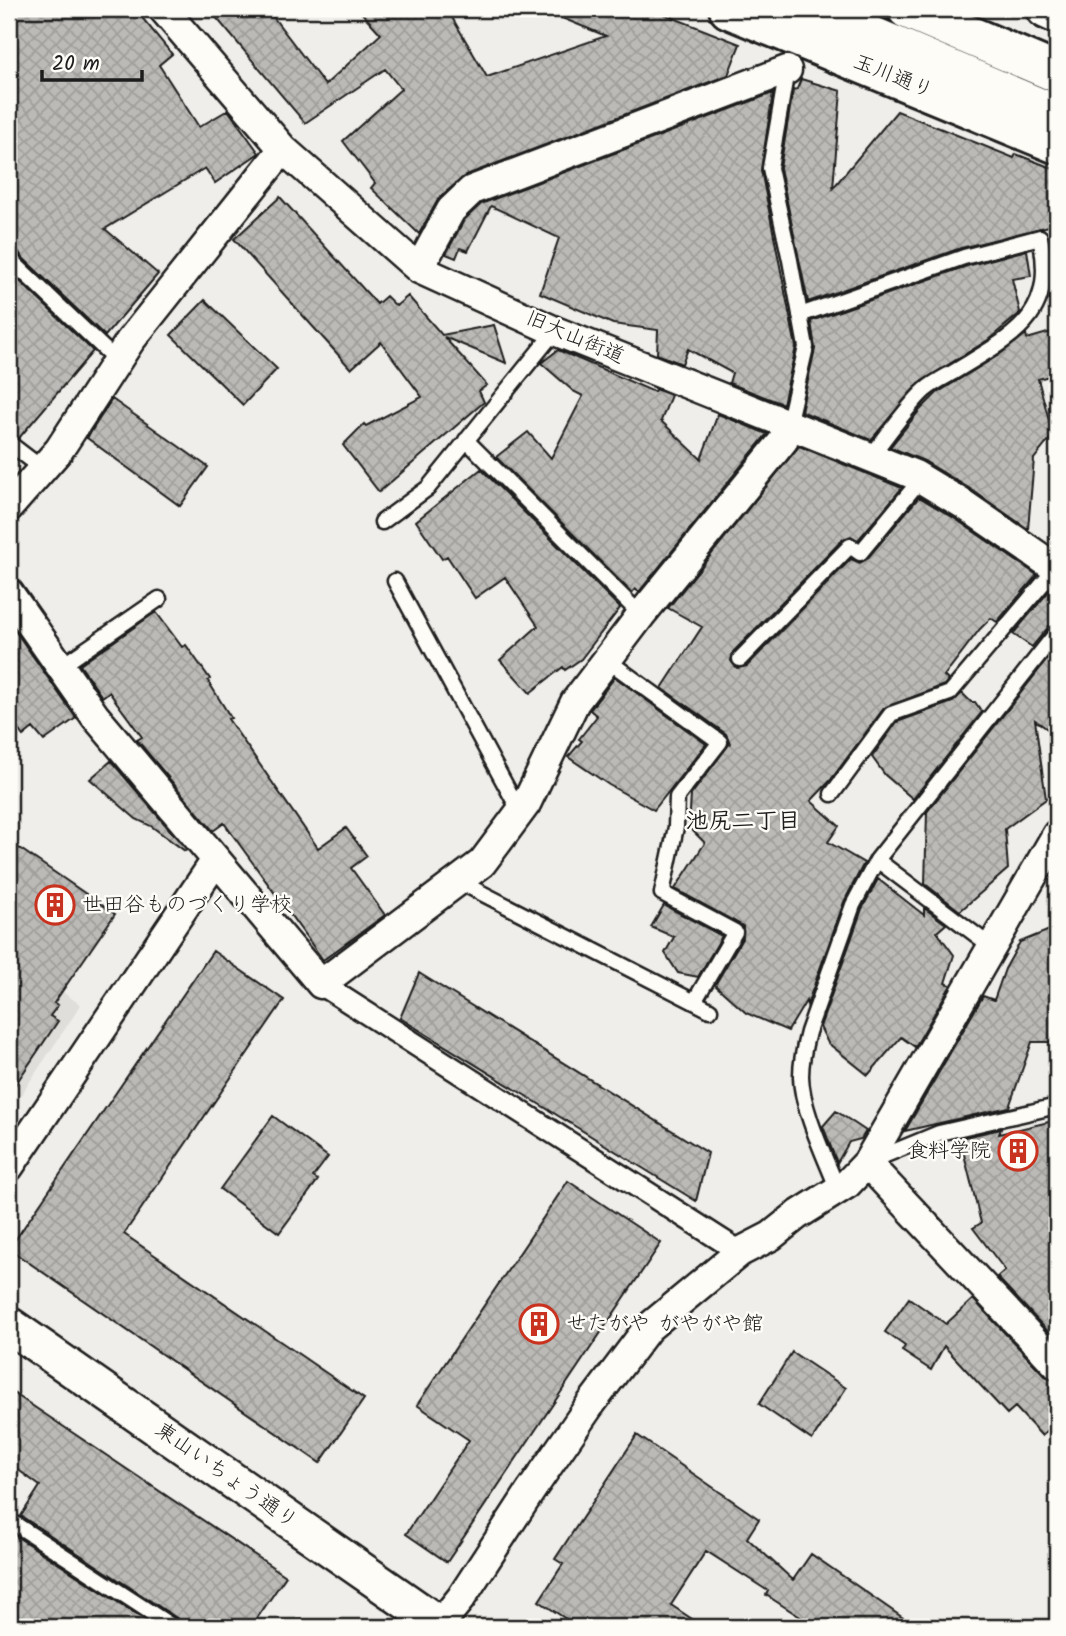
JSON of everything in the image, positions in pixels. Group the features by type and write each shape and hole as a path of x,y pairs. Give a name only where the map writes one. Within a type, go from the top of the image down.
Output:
{"highway":[{"name":"玉川通り","path":"729,9 794,44 1057,144"},
{"path":"907,9 1057,73"},
{"path":"1046,9 1057,14"},
{"path":"794,44 1057,115"}],"street":[{"name":"旧大山街道","path":"163,9 283,149 419,268 555,331 921,479 1057,568"},
{"path":"419,268 451,211 472,190 794,44"},
{"path":"9,507 59,450 130,341 283,149"},
{"path":"321,984 482,863 520,812 576,702 642,615 783,442 788,425"},
{"path":"9,593 95,716 321,984 740,1252"},
{"path":"441,1626 590,1405 648,1328 740,1252 771,1236 796,1216 848,1184 867,1163 1057,834"},
{"path":"9,1167 216,860"},
{"path":"867,1163 1057,1365"},
{"name":"東山いちょう通り","path":"9,1325 441,1626"}],"lane":[{"path":"788,425 806,347 770,168 794,44"},
{"path":"800,315 964,257 1040,237 1044,257 1043,292 1026,323 1009,337 924,390 870,457"},
{"path":"9,255 14,263 117,361"},
{"path":"382,523 428,488 555,331"},
{"path":"466,440 642,615"},
{"path":"9,443 43,469"},
{"path":"740,659 850,547 860,553 921,479"},
{"path":"832,794 891,714 950,693 1057,568"},
{"path":"395,581 520,812"},
{"path":"60,667 159,599"},
{"path":"838,1190 807,1108 801,1079 802,1054 822,988 853,905 877,860 1057,632"},
{"path":"607,660 720,742 677,797 676,827 662,893 735,932 694,1002"},
{"path":"877,860 992,947"},
{"path":"458,881 710,1010"},
{"path":"867,1163 939,1133 1057,1106"},
{"path":"9,1520 173,1627"}],"shaded area":[{"path":"9,954 81,1005 9,1113"}],"building":[{"path":"24,9 135,9 172,54 159,65 199,127 228,110 259,153 215,183 205,168 105,229 158,274 105,336 22,257 17,249 9,245 9,20"},
{"path":"209,9 267,9 325,85 381,34 358,9 447,9 487,77 606,36 540,9 651,9 740,44 728,75 466,175 439,198 419,234 371,188 375,183 343,141 401,89 385,69 305,123"},
{"path":"801,79 841,91 833,188 897,111 1014,158 1016,154 1057,170 1057,224 961,248 808,302 780,168 793,90 797,89"},
{"path":"773,93 761,170 796,347 783,404 729,383 732,373 688,349 682,364 657,354 658,330 613,324 540,293 559,238 491,206 468,251 460,248 456,258 446,254 464,220 481,204"},
{"path":"280,197 377,304 386,296 396,306 408,296 442,335 494,325 506,363 444,337 487,385 479,391 484,402 379,492 343,445 364,424 366,426 422,397 381,342 351,369 234,239"},
{"path":"1027,250 1031,276 1012,279 1020,312 1018,315 988,340 919,383 871,440 801,411 815,349 811,321 967,266"},
{"path":"9,271 93,351 19,438 9,434"},
{"path":"205,300 277,369 243,405 171,335"},
{"path":"1051,332 1057,357 1057,374 1038,379 1053,435 1034,459 1028,529 924,461 890,447 937,393 999,355 1026,334 1027,339"},
{"path":"558,350 654,392 655,389 671,395 661,421 701,459 718,414 767,434 639,592 635,589 632,593 496,457 528,432 551,458 583,396 573,391 541,363"},
{"path":"112,399 208,467 180,506 87,438"},
{"path":"799,446 902,488 858,540 851,536 843,539 733,652 731,661 737,668 747,666 851,559 860,563 867,559 919,497 1037,575 997,622 991,618 980,629 944,676 948,680 944,685 884,708 830,781 811,801 839,826 828,842 864,863 844,902 807,1005 806,1001 788,1031 746,1013 715,985 743,937 743,926 675,889 705,843 689,827 691,795 730,743 726,734 662,688 702,627 668,608"},
{"path":"481,469 620,608 581,659 565,670 563,667 530,693 500,660 538,626 505,577 475,598 447,556 442,559 416,521"},
{"path":"1054,585 1057,586 1057,623 1049,626 1032,647 1013,634"},
{"path":"156,612 182,647 186,645 210,679 208,681 231,718 228,719 318,848 346,828 367,856 351,868 385,915 323,960 224,823 213,831 137,740 142,737 109,692 102,697 80,665"},
{"path":"9,622 76,718 44,741 33,728 23,736 9,717"},
{"path":"1057,647 1057,736 1035,720 1046,799 1005,829 1008,869 960,911 925,884 927,812"},
{"path":"615,677 706,744 654,810 609,785 568,757 582,741 579,739 597,716 590,710"},
{"path":"962,693 971,702 975,702 982,712 913,799 885,775 872,757 897,722 953,702"},
{"path":"111,761 187,850 136,819 90,779"},
{"path":"9,841 115,914 54,1003 58,1005 50,1016 58,1021 9,1094"},
{"path":"878,879 924,915 924,908 946,924 937,932 954,955 945,983 951,985 915,1047 901,1037 868,1075 828,1043 820,1027 862,909"},
{"path":"664,905 722,936 698,977 678,973 665,953 674,937 651,927"},
{"path":"1057,927 1057,1042 1032,1042 1009,1107 905,1131 983,996 994,1000 1005,969 1020,942"},
{"path":"213,951 284,1000 124,1234 364,1399 320,1463 9,1249"},
{"path":"419,973 708,1153 696,1201 400,1018"},
{"path":"836,1111 866,1131 861,1139 849,1142 837,1163 823,1126"},
{"path":"273,1116 328,1157 313,1177 318,1180 279,1233 220,1189"},
{"path":"1057,1120 1057,1341 997,1277 1005,1270 973,1228 981,1223 960,1138 1001,1129 999,1134"},
{"name":"せたがや がやがや館","path":"568,1181 661,1243 447,1562 406,1534 469,1440 417,1405"},
{"path":"909,1298 946,1324 973,1299 1045,1376 1057,1381 1057,1421 1042,1436 1015,1407 1007,1414 944,1346 931,1370 902,1351 905,1346 885,1332"},
{"path":"792,1352 846,1388 812,1440 759,1404"},
{"path":"9,1390 286,1576 251,1627 183,1627 178,1619 21,1516 40,1486 9,1463"},
{"path":"637,1435 759,1519 747,1538 793,1580 811,1554 916,1627 816,1627 766,1595 768,1591 706,1551 671,1605 704,1627 578,1627 539,1601 563,1564 555,1559"},
{"path":"11,1533 156,1627 9,1627"}],"place":[{"name":"世田谷ものづくり学校","path":"55,905"},
{"name":"食料学院","path":"1018,1151"},
{"name":"せたがや がやがや館","path":"539,1324"}],"district":[{"name":"池尻二丁目","path":"743,822"}]}
